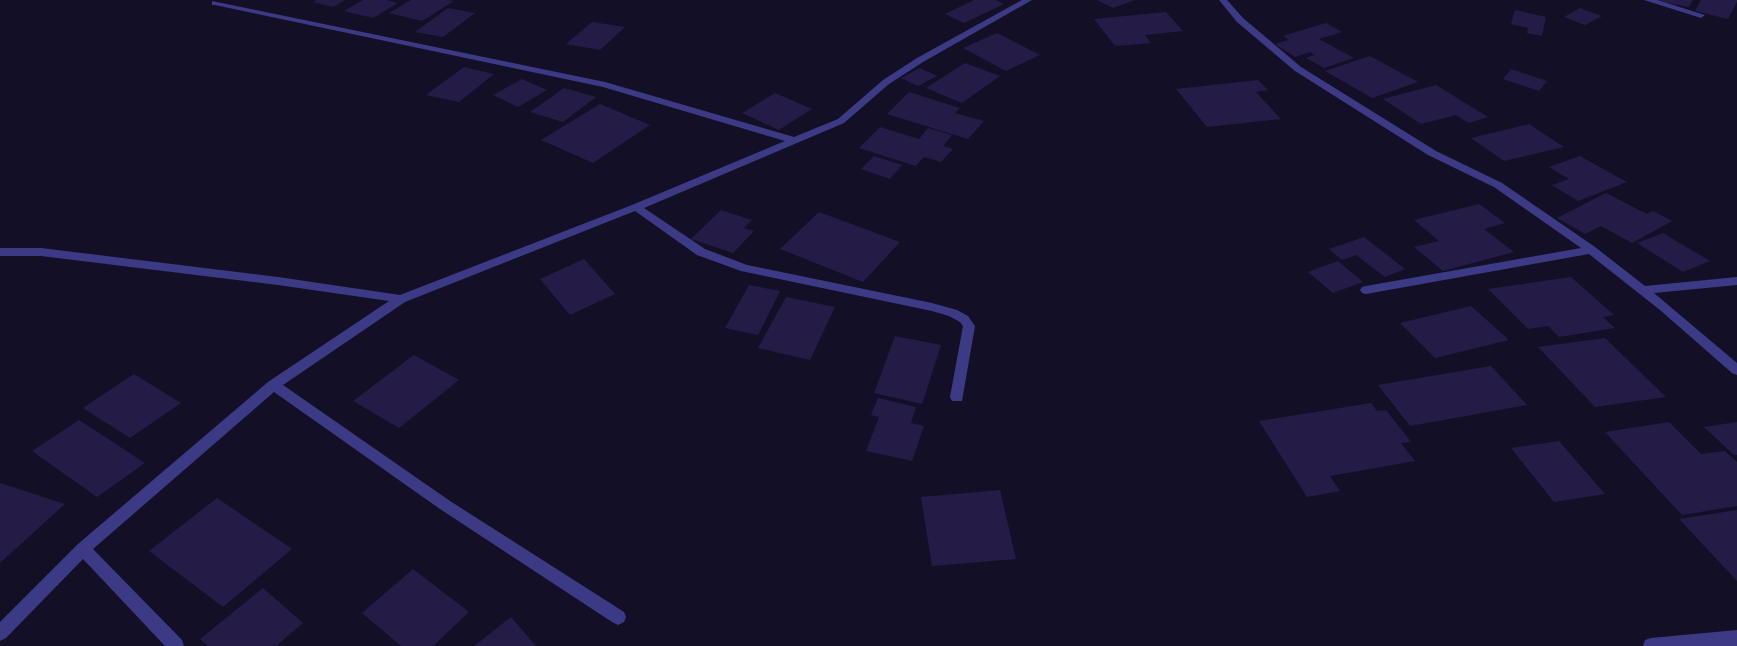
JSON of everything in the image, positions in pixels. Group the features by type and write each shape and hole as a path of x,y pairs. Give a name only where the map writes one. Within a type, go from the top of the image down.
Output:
{"street":[{"path":"0,632 83,549 273,385 401,299 636,207 841,121 886,82 920,60 1028,0"},
{"path":"1223,0 1240,20 1298,69 1432,153 1498,185 1591,250 1737,370"},
{"path":"1648,0 1702,15"},
{"path":"215,3 605,85 793,140"},
{"path":"636,207 701,252 745,268 932,307 953,313 964,319 969,326 957,397"},
{"path":"1366,290 1591,250"},
{"path":"0,252 42,252 278,281 401,299"},
{"path":"1642,290 1737,281"},
{"path":"273,385 445,505 618,617"},
{"path":"83,549 176,646"},
{"path":"1651,646 1737,638"}],"building":[{"path":"317,0 345,0 333,7 313,2"},
{"path":"363,0 386,0 398,3 373,18 344,11"},
{"path":"411,0 454,1 422,21 389,13"},
{"path":"974,0 996,0 1004,4 964,23 945,14"},
{"path":"1097,0 1135,0 1113,8"},
{"path":"1656,0 1693,0 1689,7 1656,1"},
{"path":"1701,0 1737,0 1737,2 1728,19 1695,11"},
{"path":"448,8 475,13 443,37 415,32"},
{"path":"1580,8 1602,16 1585,25 1564,17"},
{"path":"1515,10 1546,17 1542,36 1527,33 1528,28 1511,24"},
{"path":"1166,12 1183,31 1145,35 1151,43 1115,46 1094,19"},
{"path":"592,22 625,27 600,50 566,44"},
{"path":"1326,23 1342,32 1319,39 1354,58 1324,68 1306,58 1315,55 1310,52 1295,57 1275,44 1289,40 1283,36"},
{"path":"997,33 1040,55 1006,71 963,48"},
{"path":"1370,56 1418,82 1372,98 1325,71"},
{"path":"965,63 1000,76 962,103 926,88"},
{"path":"464,67 494,74 459,102 426,95"},
{"path":"920,68 937,76 918,86 901,78"},
{"path":"1511,69 1547,81 1539,91 1503,79"},
{"path":"522,79 547,90 518,107 493,95"},
{"path":"1258,80 1268,90 1256,92 1281,119 1207,127 1176,89"},
{"path":"1436,85 1488,117 1469,123 1456,115 1421,124 1383,99"},
{"path":"564,88 596,97 563,122 530,112"},
{"path":"909,92 960,108 955,113 984,121 968,139 887,114"},
{"path":"775,93 812,109 779,130 742,113"},
{"path":"600,104 650,125 593,163 541,140"},
{"path":"1529,124 1564,147 1504,161 1471,138"},
{"path":"880,127 919,139 928,128 952,135 943,146 953,149 941,162 924,157 916,166 859,148"},
{"path":"874,156 902,165 890,179 861,169"},
{"path":"1580,156 1627,182 1578,201 1552,185 1569,179 1549,167"},
{"path":"1606,193 1647,214 1653,211 1672,221 1632,243 1601,226 1585,234 1557,218"},
{"path":"1479,204 1505,223 1484,229 1514,252 1443,271 1414,247 1439,241 1414,220"},
{"path":"721,210 752,220 744,228 754,231 733,253 691,239"},
{"path":"819,212 900,242 863,282 780,249"},
{"path":"1663,233 1710,261 1683,272 1637,243"},
{"path":"1364,237 1405,269 1385,277 1356,255 1342,260 1329,249"},
{"path":"584,259 615,294 570,315 540,279"},
{"path":"1338,261 1363,282 1333,293 1308,272"},
{"path":"1571,277 1614,315 1603,317 1615,328 1559,337 1548,326 1528,329 1488,289"},
{"path":"749,285 780,291 758,335 725,328"},
{"path":"786,297 835,307 810,360 758,348"},
{"path":"1471,306 1509,340 1435,358 1400,323"},
{"path":"895,336 941,345 922,404 874,393"},
{"path":"1605,338 1666,397 1595,407 1538,347"},
{"path":"414,355 459,380 399,428 353,401"},
{"path":"1491,366 1527,405 1410,426 1378,385"},
{"path":"134,374 181,403 130,438 83,408"},
{"path":"878,398 916,407 911,423 924,426 912,461 866,451 879,417 871,415"},
{"path":"1371,403 1377,411 1386,410 1411,442 1401,443 1415,461 1330,476 1340,491 1307,497 1259,421"},
{"path":"79,420 145,463 97,497 32,451"},
{"path":"1669,422 1701,454 1725,451 1737,462 1737,506 1682,515 1605,432"},
{"path":"1737,422 1737,455 1734,455 1704,427"},
{"path":"1559,441 1605,494 1554,502 1511,448"},
{"path":"0,483 65,504 0,563"},
{"path":"1000,490 1016,559 932,566 921,497"},
{"path":"217,498 292,549 223,607 149,551"},
{"path":"1737,510 1737,581 1679,519"},
{"path":"413,569 469,612 433,646 401,646 362,613"},
{"path":"263,588 303,623 276,646 208,646 200,639"},
{"path":"511,617 536,646 474,646"}]}
